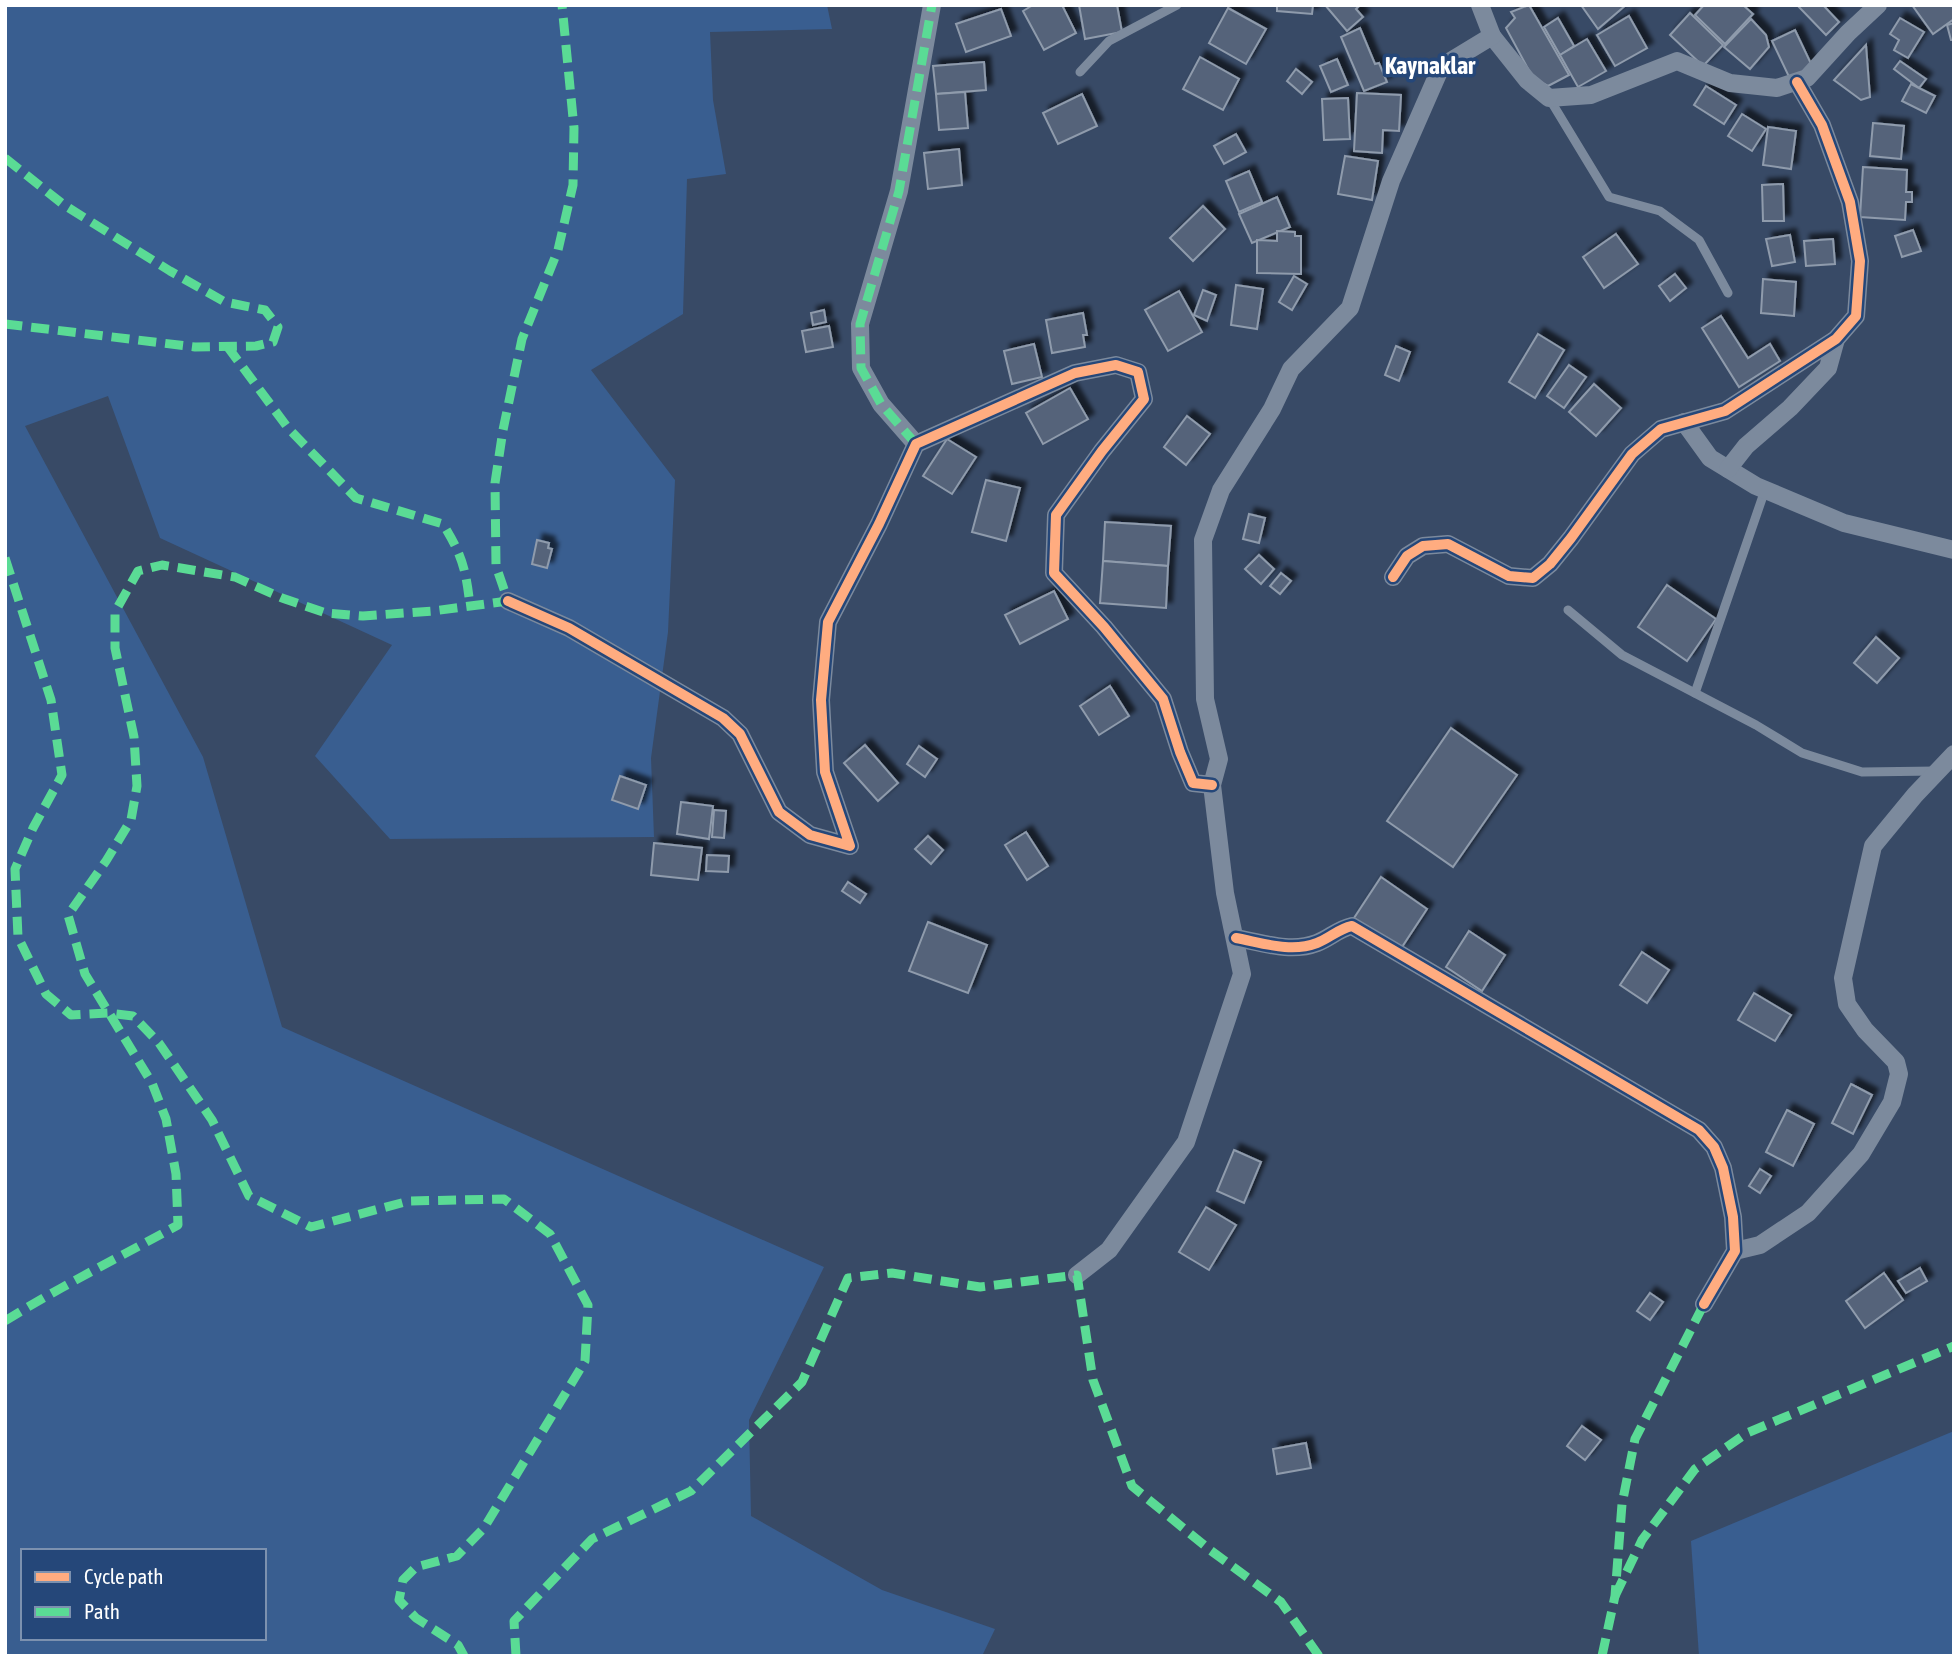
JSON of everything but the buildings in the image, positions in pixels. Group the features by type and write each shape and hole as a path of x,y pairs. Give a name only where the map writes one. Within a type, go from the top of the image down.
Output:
{"street":[{"path":"916,444 881,404 861,368 860,324 898,191 932,5"},
{"path":"1480,5 1492,36 1527,80 1549,98 1591,95 1677,61 1730,83 1777,88 1807,78 1878,5"},
{"path":"1077,1275 1109,1250 1186,1142 1242,974 1225,893 1212,785 1219,759 1205,699 1203,540 1221,490 1272,409 1291,369 1350,307 1391,181 1441,67 1492,36"},
{"path":"1393,577 1406,556 1423,546 1448,544 1509,576 1533,578 1550,564 1571,538 1632,454 1661,429 1725,411 1836,339 1856,316 1860,261 1850,202 1822,125 1797,82"},
{"path":"1728,469 1746,446 1790,408 1828,368 1836,339"},
{"path":"508,601 569,628 723,718 740,734 779,812 810,835 850,846 825,772 821,700 828,622 879,524 916,444 1075,373 1116,365 1138,372 1144,399 1056,515 1054,573 1104,627 1163,699 1193,783 1212,785"},
{"path":"1684,422 1710,458 1765,490 1844,523 1954,550"},
{"path":"1735,1251 1760,1245 1808,1213 1861,1154 1892,1102 1899,1074 1896,1062 1865,1030 1847,1004 1843,978 1873,846 1954,754"},
{"path":"1236,938 1295,949 1319,942 1339,928 1352,926 1699,1130 1714,1147 1723,1168 1733,1217 1735,1251 1704,1304"}],"lane":[{"path":"1080,72 1109,41 1177,5"},
{"path":"1549,98 1609,197 1660,211 1699,240 1728,293"},
{"path":"1695,693 1765,490"},
{"path":"1568,610 1622,655 1802,754 1862,772 1938,771"}],"shaded area":[{"path":"5,5 827,5 832,29 710,32 713,100 726,174 687,179 683,314 591,370 675,480 668,632 651,758 654,837 390,839 315,756 392,645 160,538 108,396 25,426 203,757 282,1027 824,1267 749,1420 751,1516 882,1590 995,1629 983,1654 5,1656"},
{"path":"1954,1431 1954,1656 1699,1656 1691,1541"}],"marked path":[{"path":"5,1321 178,1225 176,1174 166,1119 152,1083 85,974 68,915 131,820 137,786 134,737 115,648 115,612 138,571 162,565 235,577 282,598 326,613 363,616 433,611 508,601 496,566 495,483 503,430 522,339 558,250 573,185 574,128 562,5"},
{"path":"916,444 881,404 861,368 860,324 899,191 932,5"},
{"path":"5,158 64,205 170,271 225,302 265,310 278,327 273,342 256,346 195,347 5,324"},
{"path":"227,346 288,428 356,498 443,524 462,563 470,606"},
{"path":"5,558 51,700 62,775 33,828 15,869 18,937 46,994 71,1015 109,1013 133,1016 159,1043 212,1120 249,1196 311,1227 409,1201 504,1199 550,1234 588,1305 585,1361 484,1528 457,1556 416,1567 403,1580 399,1600 416,1618 458,1645 464,1656"},
{"path":"516,1656 514,1621 592,1539 691,1491 802,1382 848,1278 892,1273 980,1287 1077,1275 1093,1380 1132,1486 1210,1550 1281,1602 1319,1656"},
{"path":"1602,1656 1615,1596 1622,1504 1635,1439 1704,1304"},
{"path":"1615,1596 1642,1540 1695,1469 1747,1433 1954,1346"}],"cycle path":[{"path":"1393,577 1407,556 1423,546 1448,544 1509,576 1533,578 1550,564 1571,538 1632,454 1661,429 1725,411 1836,339 1856,316 1860,261 1850,202 1822,125 1797,82"},
{"path":"508,601 569,628 723,718 740,734 779,812 810,835 850,846 825,772 821,700 828,622 879,524 916,444 1075,373 1116,365 1138,372 1144,399 1056,515 1054,573 1104,627 1163,699 1193,783 1212,785"},
{"path":"1236,938 1277,946 1307,946 1352,926 1699,1130 1714,1147 1723,1168 1733,1217 1735,1251 1704,1304"}],"district":[{"name":"Kaynaklar","path":"1430,65"}]}
